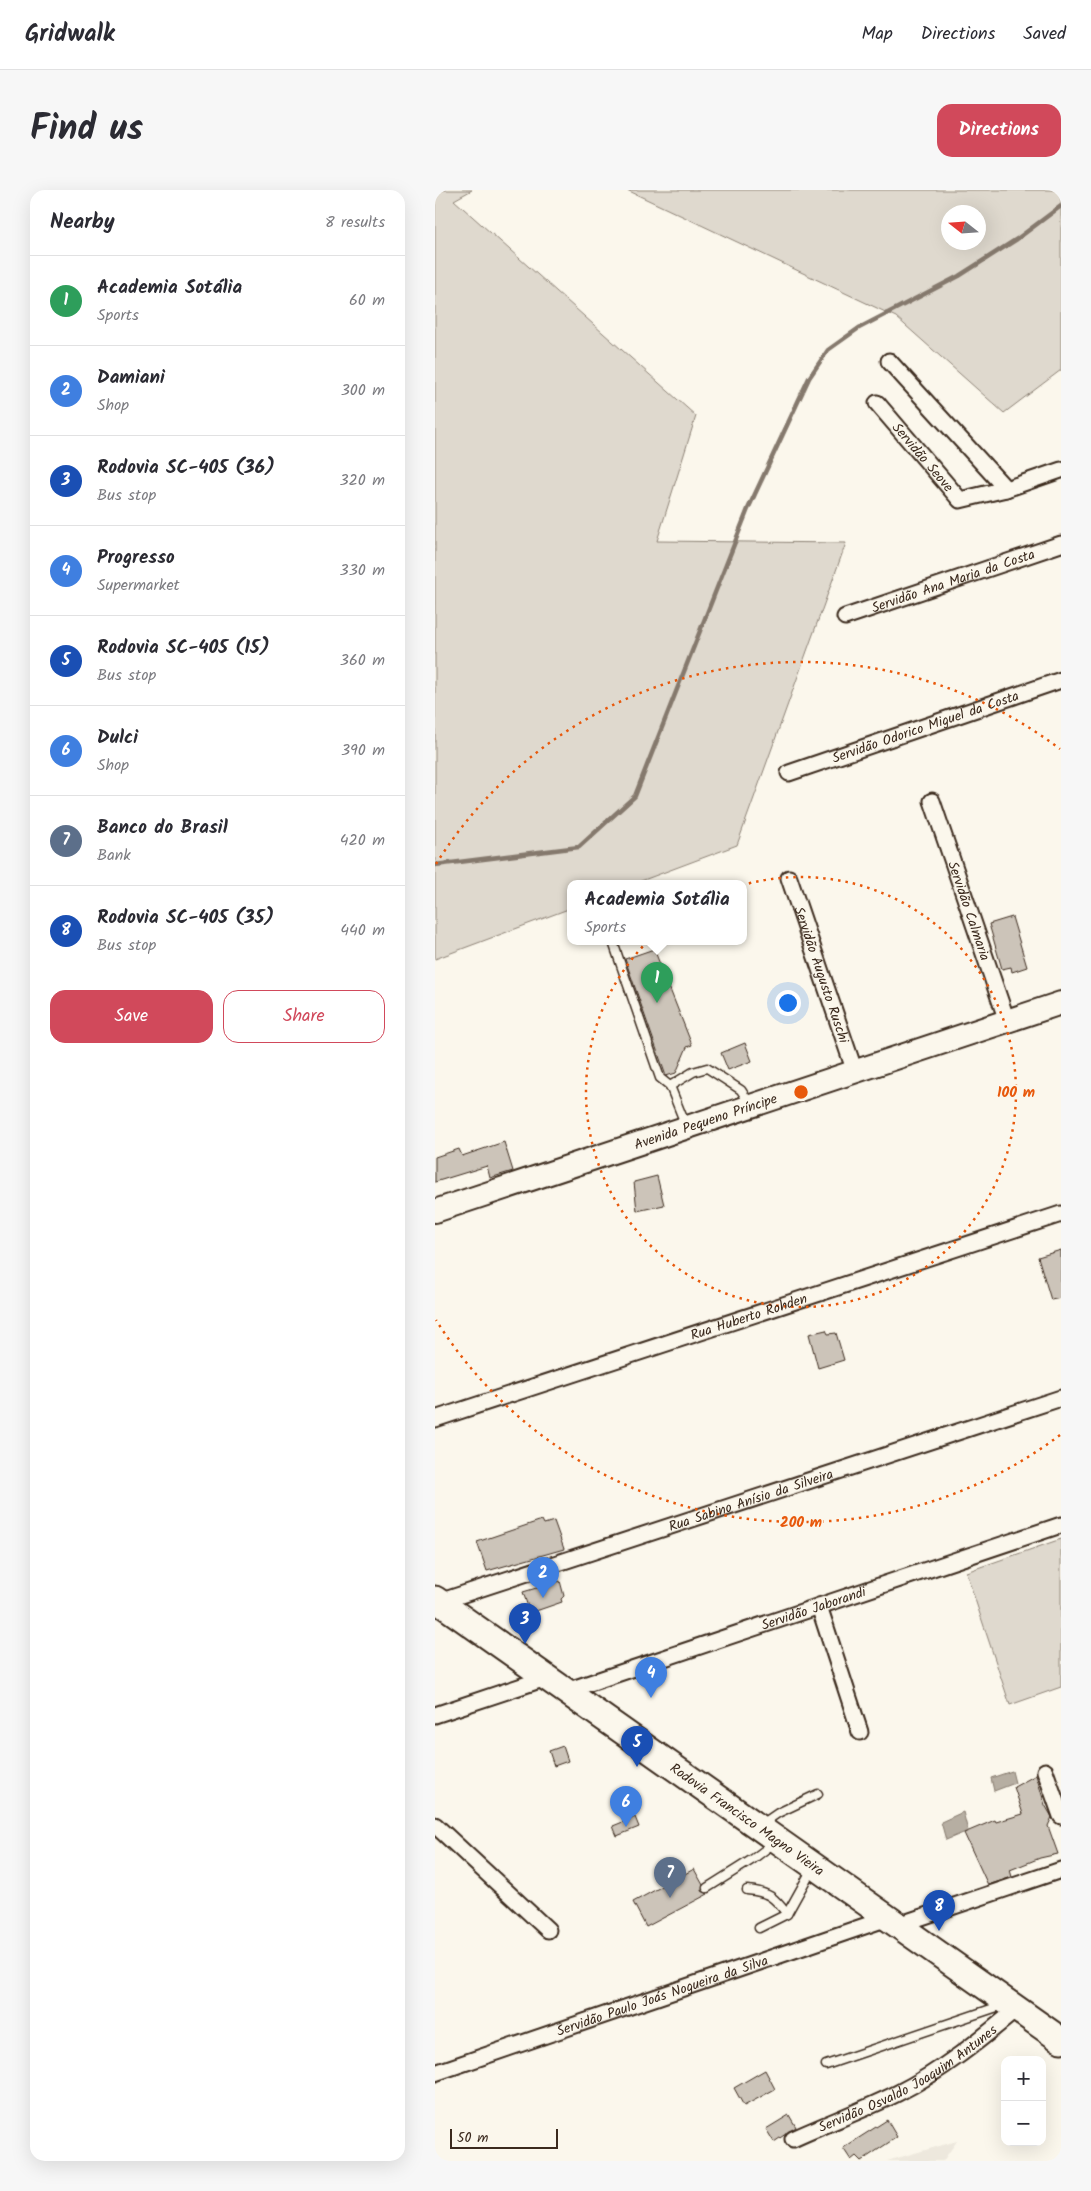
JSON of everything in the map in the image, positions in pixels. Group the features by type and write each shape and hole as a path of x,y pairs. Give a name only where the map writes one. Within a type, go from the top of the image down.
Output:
{"main road":[{"name":"Avenida Pequeno Príncipe","path":"435,1211 1061,1003"},
{"name":"Rodovia Francisco Magno Vieira","path":"437,1601 1061,2040"}],"street":[{"path":"889,361 1006,490"},
{"name":"Servidão Seove","path":"877,403 960,500 1006,490 1061,470"},
{"name":"Servidão Ana Maria da Costa","path":"845,617 1061,544"},
{"name":"Servidão Odorico Miguel da Costa","path":"789,773 1061,680"},
{"name":"Servidão Calmaria","path":"932,801 1007,1021"},
{"name":"Servidão Augusto Ruschi","path":"789,878 855,1072"},
{"name":"Rua Huberto Rohden","path":"435,1419 1061,1214"},
{"name":"Rua Sabino Anísio da Silveira","path":"437,1601 1061,1398"},
{"name":"Servidão Jaborandi","path":"438,1715 556,1685 819,1606 1061,1525"},
{"path":"819,1606 860,1732"},
{"path":"1045,1770 1061,1816"},
{"path":"435,1824 548,1930"},
{"name":"Servidão Paulo Joás Nogueira da Silva","path":"435,2073 893,1921 1061,1870"},
{"name":"Servidão Osvaldo Joaquim Antunes","path":"793,2139 898,2093 920,2081 953,2060 1012,2006"}],"lane":[{"path":"614,945 660,1078 670,1086 687,1128"},
{"path":"670,1086 693,1072 707,1068 741,1090 751,1105"},
{"path":"707,1888 753,1860 778,1813 818,1794"},
{"path":"759,1928 779,1920 787,1914 814,1866"},
{"path":"747,1890 763,1892 771,1896 787,1914"},
{"path":"826,2064 1012,2006"}],"shaded area":[{"path":"435,190 472,190 454,200 696,416 657,541 846,543 737,845 644,880 567,880 567,910 435,959"},
{"path":"627,190 1061,190 1061,370 1004,413 896,317"},
{"path":"1061,1539 1061,1687 1010,1705 966,1572"},
{"path":"1012,1771 1015,1783 994,1791 991,1778"},
{"path":"963,1812 968,1831 946,1840 941,1822"},
{"path":"957,2141 943,2161 887,2161"}],"building":[{"path":"1012,917 1027,967 1012,972 1011,967 1002,969 989,924"},
{"path":"654,949 692,1045 687,1047 676,1073 666,1076 625,959"},
{"path":"745,1043 752,1061 728,1070 721,1053"},
{"path":"504,1142 513,1171 490,1178 487,1166 435,1182 435,1157 459,1149 462,1156"},
{"path":"657,1176 664,1205 637,1211 634,1182"},
{"path":"1061,1250 1061,1298 1051,1300 1038,1257"},
{"path":"826,1330 828,1334 836,1333 844,1360 818,1368 809,1334"},
{"path":"542,1520 544,1524 554,1521 564,1549 487,1571 477,1542"},
{"path":"560,1581 564,1596 561,1599 562,1602 530,1613 523,1592"},
{"path":"563,1746 568,1761 554,1766 549,1751"},
{"path":"1036,1775 1045,1805 1052,1817 1048,1826 1058,1854 1040,1858 1010,1870 1012,1877 988,1885 964,1833 995,1820 996,1822 1023,1814 1014,1787"},
{"path":"635,1817 639,1827 617,1836 613,1826"},
{"path":"694,1869 703,1885 702,1891 708,1894 646,1927 633,1902"},
{"path":"765,2070 775,2089 744,2106 734,2088"},
{"path":"789,2115 796,2127 774,2142 766,2129"},
{"path":"887,2120 897,2137 861,2161 856,2156 851,2160 843,2148"}],"waterway":[{"path":"435,865 579,847 635,796 748,509 809,378 828,350 859,328 959,276 1017,239 1061,206"}],"place":[{"name":"Academia Sotália","path":"657,1003"},
{"name":"Damiani","path":"543,1598"},
{"name":"Rodovia SC-405 (36)","path":"525,1644"},
{"name":"Progresso","path":"651,1698"},
{"name":"Rodovia SC-405 (15)","path":"637,1767"},
{"name":"Dulci","path":"626,1827"},
{"name":"Banco do Brasil","path":"670,1898"},
{"name":"Rodovia SC-405 (35)","path":"939,1931"}]}
